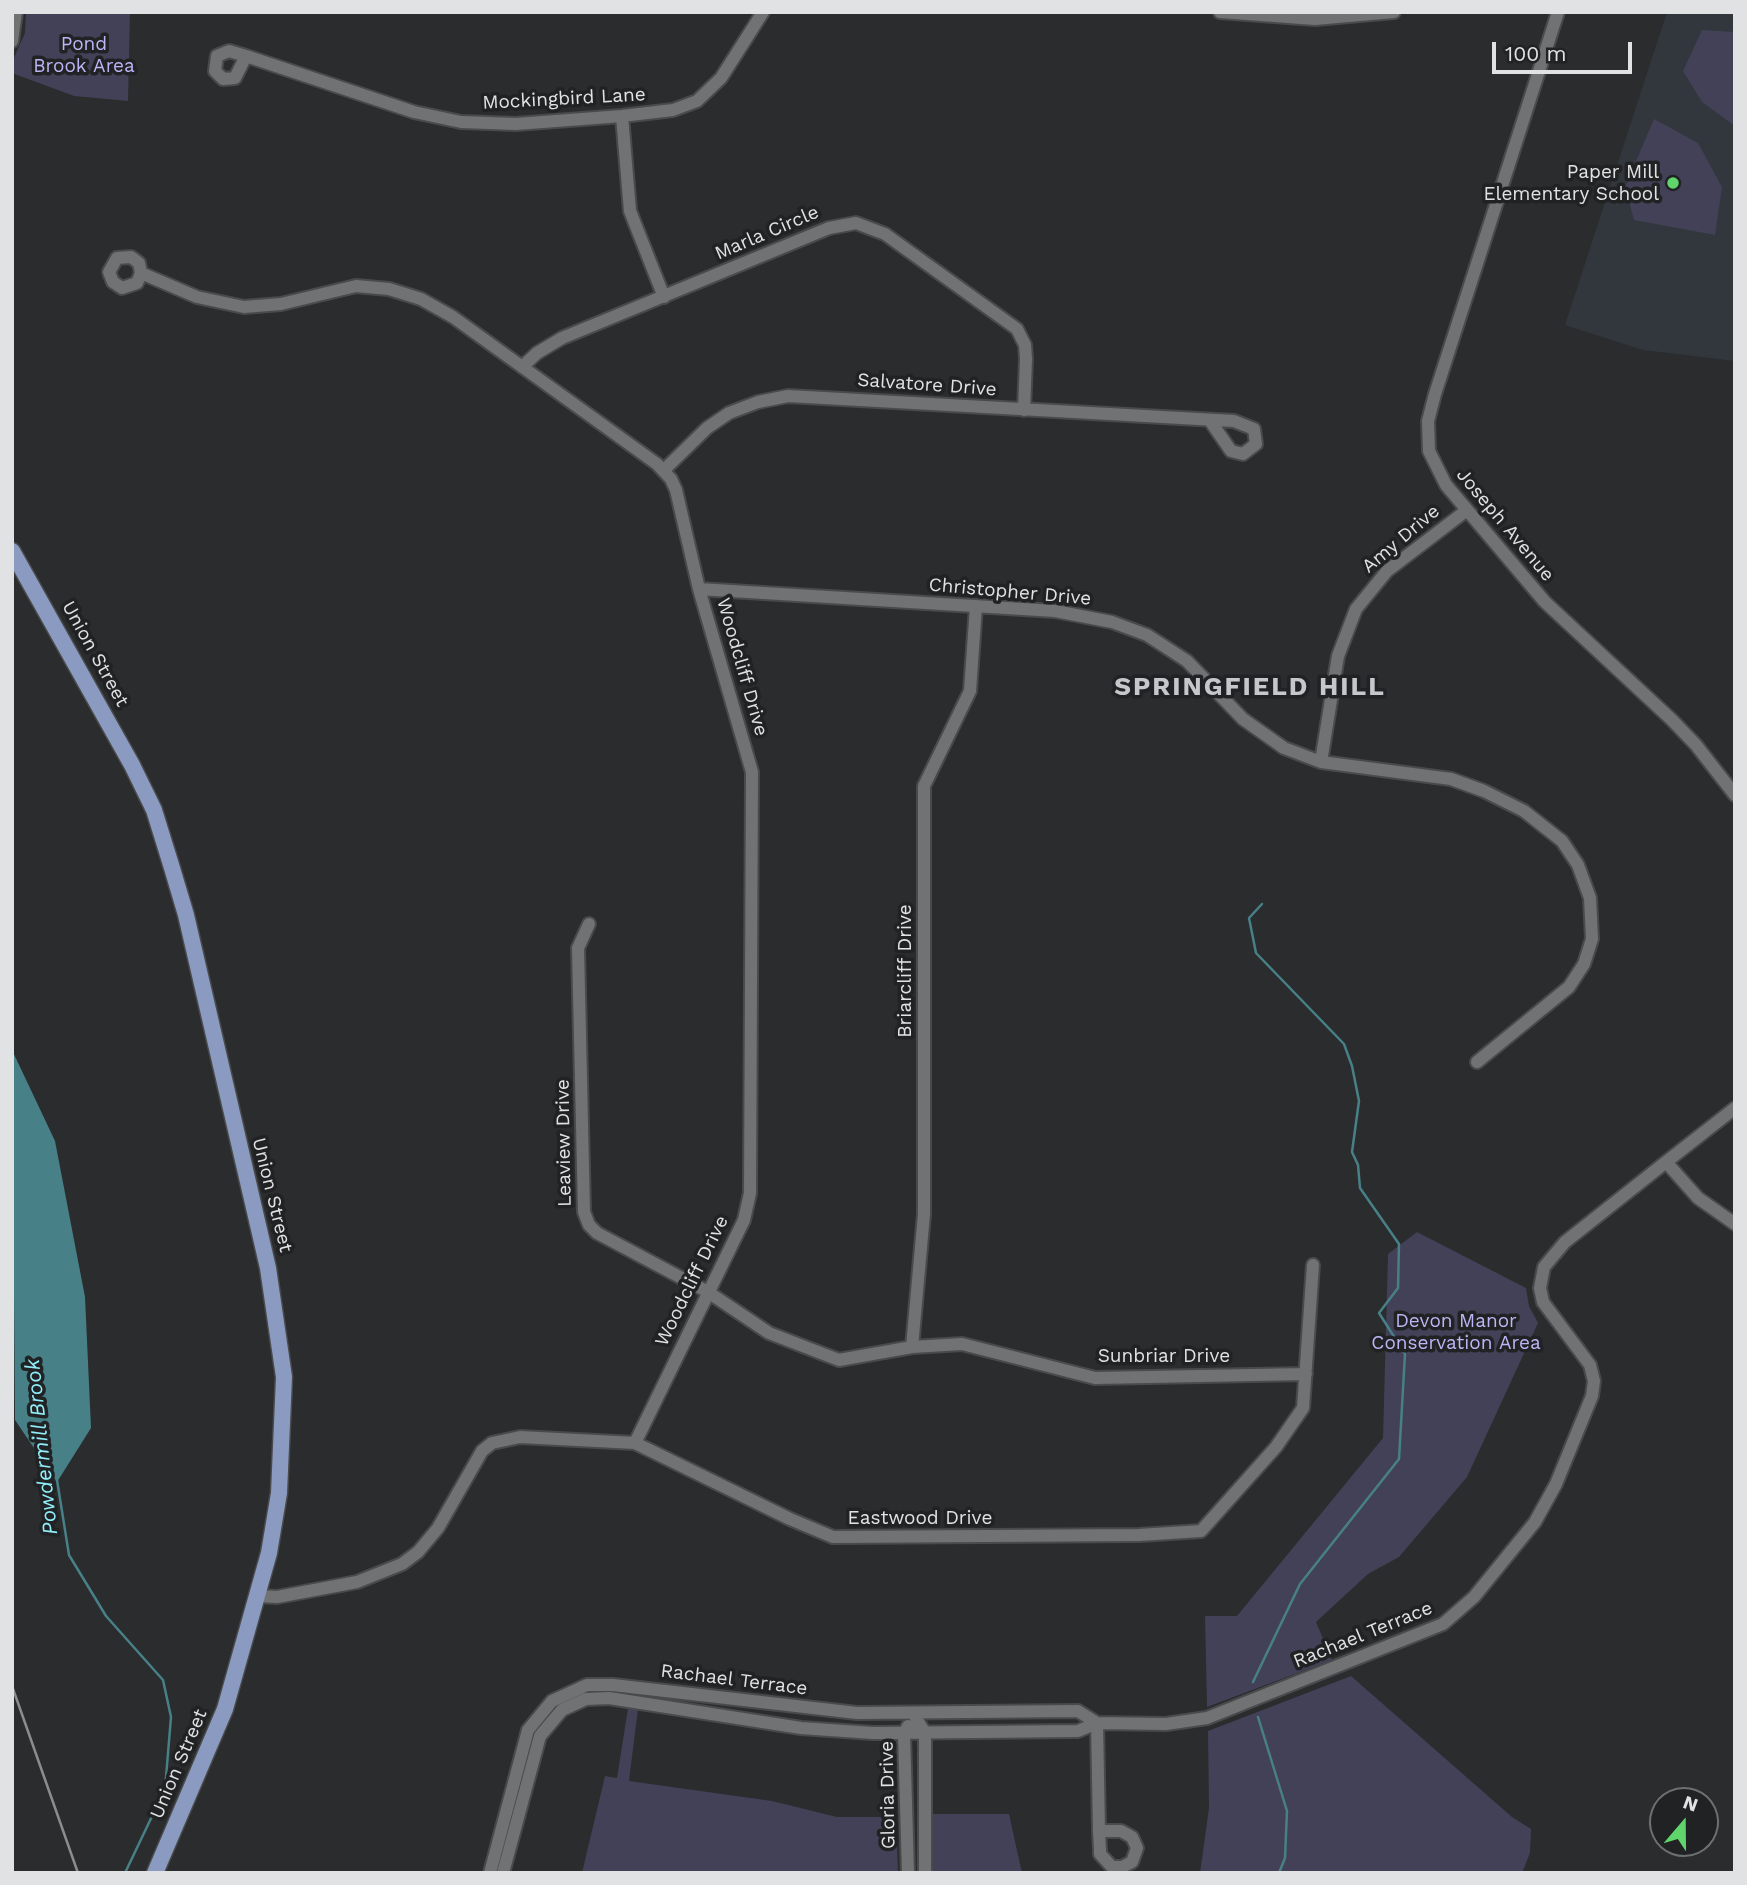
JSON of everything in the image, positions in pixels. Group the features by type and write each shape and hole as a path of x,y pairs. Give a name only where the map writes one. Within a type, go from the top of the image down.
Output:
{"main road":[{"name":"Union Street","path":"12,551 132,765 153,810 186,915 268,1268 284,1377 279,1493 269,1553 258,1596 225,1709 155,1873"}],"street":[{"path":"12,41 16,12"},
{"name":"Mockingbird Lane","path":"246,56 414,112 452,121 506,124 622,116 673,110 704,96 722,78 763,12"},
{"path":"1220,12 1315,19 1392,12"},
{"name":"Joseph Avenue","path":"1558,12 1428,421 1429,451 1437,472 1545,603 1672,720 1735,794"},
{"path":"622,116 630,211 664,297"},
{"name":"Marla Circle","path":"522,367 551,344 838,225 856,223 871,226 1017,329 1025,345 1024,410"},
{"name":"Woodcliff Drive","path":"141,272 197,297 244,307 281,304 356,286 401,291 442,310 522,367 664,470 676,490 699,589 752,772 750,1193 744,1220 635,1443"},
{"name":"Salvatore Drive","path":"664,470 718,420 743,407 773,398 803,396 1211,422"},
{"name":"Amy Drive","path":"1321,762 1338,656 1356,609 1387,571 1467,510"},
{"name":"Christopher Drive","path":"699,589 1072,614 1131,628 1189,663 1243,719 1271,741 1321,762 1422,773 1468,784 1532,817 1562,841 1578,864 1590,898 1593,922 1590,948 1584,964 1569,987 1478,1062"},
{"name":"Briarcliff Drive","path":"912,1347 924,1200 924,786 970,691 976,606"},
{"name":"Leaview Drive","path":"589,923 578,948 585,1218 597,1233 708,1292"},
{"name":"Rachael Terrace","path":"503,1873 540,1736 562,1710 586,1699 609,1698 682,1707 815,1729 904,1734 1078,1731 1097,1723 1158,1724 1208,1718 1423,1634 1461,1611 1541,1513 1556,1484 1593,1391 1590,1365 1543,1302 1540,1288 1544,1266 1565,1242 1735,1108"},
{"path":"1667,1162 1698,1198 1735,1224"},
{"name":"Eastwood Drive","path":"258,1596 277,1597 347,1585 402,1564 423,1547 438,1528 474,1461 492,1443 520,1437 635,1443 832,1536 1201,1531 1289,1431 1303,1408 1313,1265"},
{"name":"Sunbriar Drive","path":"708,1292 769,1333 839,1360 912,1347 962,1343 1095,1378 1306,1374"},
{"name":"Rachael Terrace","path":"490,1873 528,1730 552,1701 574,1689 613,1685 806,1708 913,1713 1078,1711 1097,1723"},
{"name":"Gloria Drive","path":"913,1713 925,1733 925,1873"},
{"name":"Gloria Drive","path":"908,1873 904,1734 913,1713"},
{"path":"1097,1723 1100,1831"}],"shaded area":[{"name":"Paper Mill Elementary School","path":"1667,12 1735,12 1735,361 1643,350 1565,325"}],"green space":[{"name":"Pond Brook Area","path":"26,12 130,12 128,101 74,96 12,73 12,62 25,33"},
{"path":"1702,30 1735,32 1735,126 1702,102 1683,71"},
{"path":"1654,119 1698,143 1722,187 1715,235 1634,220 1625,187"},
{"name":"Devon Manor Conservation Area","path":"1417,1232 1526,1288 1529,1306 1538,1323 1467,1477 1399,1557 1368,1574 1316,1622 1332,1660 1207,1707 1205,1616 1237,1616 1383,1438 1388,1254"},
{"path":"1351,1676 1512,1817 1531,1829 1530,1853 1522,1873 1200,1873 1209,1808 1208,1731"},
{"path":"628,1708 638,1709 629,1781 772,1801 837,1817 896,1817 898,1873 582,1873 605,1776 617,1778"},
{"path":"931,1814 1009,1814 1022,1873 931,1873"}],"water":[{"path":"12,1050 55,1141 85,1297 91,1428 57,1482 15,1420"}],"waterway":[{"path":"1253,1682 1300,1584 1399,1459 1405,1354 1379,1313 1398,1288 1399,1244 1360,1188 1358,1165 1352,1152 1359,1101 1352,1066 1344,1044 1256,953 1249,918 1262,904"},
{"name":"Powdermill Brook","path":"57,1480 69,1555 106,1616 163,1680 171,1717 165,1789 125,1873"},
{"path":"1258,1717 1287,1811 1285,1858 1279,1873"}],"railway":[{"path":"12,1686 78,1873"}],"place":[{"name":"Paper Mill Elementary School","path":"1673,183"}],"district":[{"name":"SPRINGFIELD HILL","path":"1250,687"}]}
